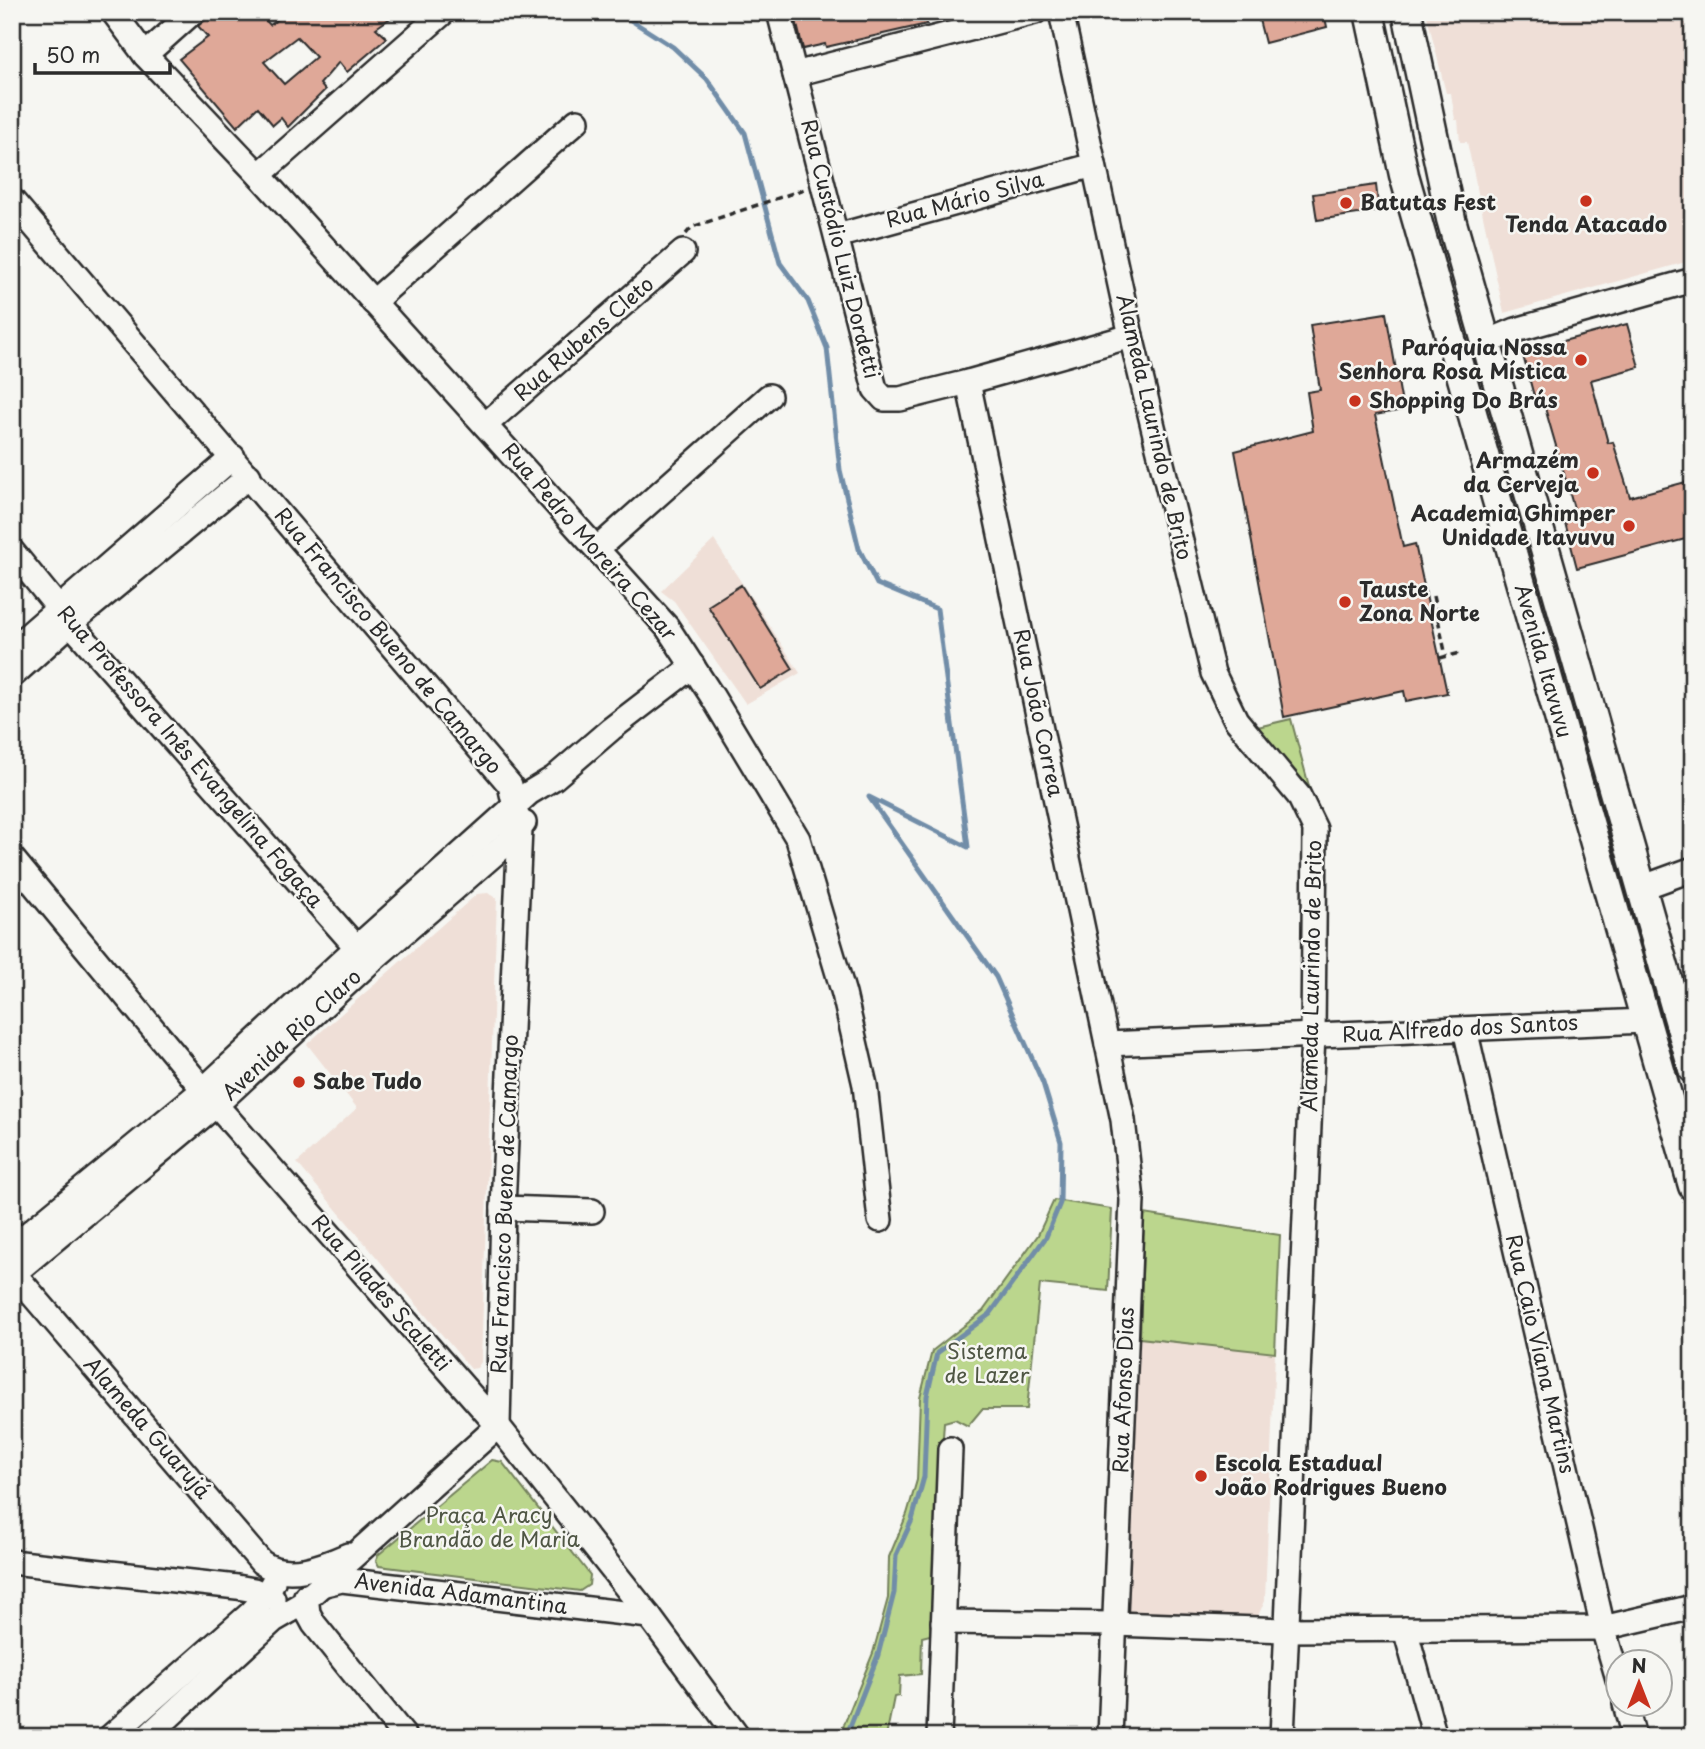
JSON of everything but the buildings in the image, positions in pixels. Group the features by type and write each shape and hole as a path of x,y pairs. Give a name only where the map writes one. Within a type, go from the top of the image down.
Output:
{"main road":[{"name":"Avenida Itavuvu","path":"1369,12 1404,175 1693,1186"},
{"name":"Avenida Itavuvu","path":"1407,12 1451,219 1693,1069"},
{"path":"1463,379 1487,342"}],"street":[{"name":"Rua Pedro Moreira Cezar","path":"113,12 145,55 258,175 667,627 693,666 798,839 844,994 865,1085 880,1220"},
{"path":"145,55 193,12"},
{"path":"258,175 444,12"},
{"name":"Rua Custódio Luiz Dordetti","path":"779,12 875,389 884,399 900,399 968,382 1131,336"},
{"path":"795,74 1035,12"},
{"name":"Alameda Laurindo de Brito","path":"1061,12 1131,336 1213,673 1237,720 1299,796 1315,829 1313,1035 1282,1737"},
{"path":"373,302 577,121"},
{"name":"Rua Mário Silva","path":"837,236 1094,165"},
{"name":"Rua Francisco Bueno de Camargo","path":"12,200 510,785 520,829 503,1208 498,1426"},
{"name":"Rua Rubens Cleto","path":"485,425 683,252"},
{"path":"1487,342 1507,332 1693,280"},
{"name":"Rua João Correa","path":"968,382 1107,1044"},
{"path":"597,549 769,396"},
{"path":"12,676 65,615 233,457"},
{"path":"12,649 65,615 249,476"},
{"name":"Rua Professora Inês Evangelina Fogaça","path":"12,551 363,955"},
{"name":"Avenida Rio Claro","path":"13,1273 363,955 528,793 554,778 611,729 693,666"},
{"name":"Avenida Rio Claro","path":"363,955 466,880 520,829 554,778"},
{"name":"Rua Pilades Scaletti","path":"12,858 209,1097 498,1426 649,1616 737,1737"},
{"path":"1641,888 1693,869"},
{"path":"466,880 492,876 505,880 517,889"},
{"name":"Rua Alfredo dos Santos","path":"1107,1044 1645,1021"},
{"name":"Rua Caio Viana Martins","path":"1465,1029 1609,1648"},
{"name":"Rua Afonso Dias","path":"1107,1044 1124,1120 1132,1200 1110,1737"},
{"name":"Avenida Rio Claro","path":"12,1247 209,1097"},
{"path":"503,1208 592,1211"},
{"name":"Alameda Guarujá","path":"13,1273 261,1562 275,1570 276,1587"},
{"path":"461,1384 477,1386 484,1382 494,1373 499,1360"},
{"path":"146,1737 274,1620 307,1597 498,1426"},
{"path":"939,1737 950,1449"},
{"path":"12,1562 237,1587 276,1587 363,1547"},
{"path":"110,1737 241,1622 276,1587 295,1573 306,1585 308,1613 313,1624 405,1737"},
{"name":"Avenida Adamantina","path":"307,1597 342,1580 649,1616"},
{"path":"602,1610 616,1603 621,1597 624,1591 621,1581"},
{"path":"276,1587 278,1604 287,1608 307,1597"},
{"path":"943,1622 1286,1630 1603,1629 1693,1607"},
{"path":"1405,1629 1435,1737"},
{"path":"1629,1718 1634,1737"}],"path":[{"path":"683,252 684,236 692,227 823,183"},
{"path":"1433,596 1446,656"},
{"path":"1440,658 1460,653"}],"shaded area":[{"name":"Tenda Atacado","path":"1426,12 1693,12 1693,260 1504,313 1467,142 1460,142 1451,93 1446,93"},
{"path":"714,540 800,673 746,704 674,601 661,591"},
{"path":"488,893 497,899 481,1362 477,1368 471,1369 297,1163 357,1108 307,1044 477,894"},
{"name":"Escola Estadual João Rodrigues Bueno","path":"1140,1338 1275,1353 1265,1600 1258,1616 1250,1625 1131,1620 1123,1610"}],"green space":[{"path":"1291,719 1313,801 1253,728"},
{"name":"Sistema de Lazer","path":"1054,1200 1112,1209 1108,1291 1040,1284 1027,1409 982,1409 968,1426 955,1419 944,1422 930,1635 922,1637 921,1674 900,1676 899,1696 894,1697 886,1737 839,1737 873,1653 888,1598 889,1557 907,1514 917,1480 920,1398 932,1351 983,1311 1038,1235"},
{"path":"1144,1214 1280,1235 1275,1353 1140,1338"},
{"name":"Praça Aracy Brandão de Maria","path":"492,1460 502,1462 590,1575 589,1585 580,1591 379,1566 376,1561 378,1555"}],"waterway":[{"path":"618,12 673,47 707,79 745,133 780,263 808,301 827,348 840,470 859,549 877,584 937,609 968,847 869,797 996,977 1043,1083 1061,1142 1060,1203 1046,1237 990,1314 937,1353 927,1396 924,1477 912,1520 896,1555 894,1593 878,1655 846,1737"}],"place":[{"name":"Tenda Atacado","path":"1586,201"},
{"name":"Batutas Fest","path":"1346,203"},
{"name":"Paróquia Nossa Senhora Rosa Mística","path":"1581,360"},
{"name":"Shopping Do Brás","path":"1355,401"},
{"name":"Armazém da Cerveja","path":"1593,473"},
{"name":"Academia Ghimper Unidade Itavuvu","path":"1629,526"},
{"name":"Tauste Zona Norte","path":"1345,602"},
{"name":"Sabe Tudo","path":"299,1082"},
{"name":"Escola Estadual João Rodrigues Bueno","path":"1201,1476"}]}
